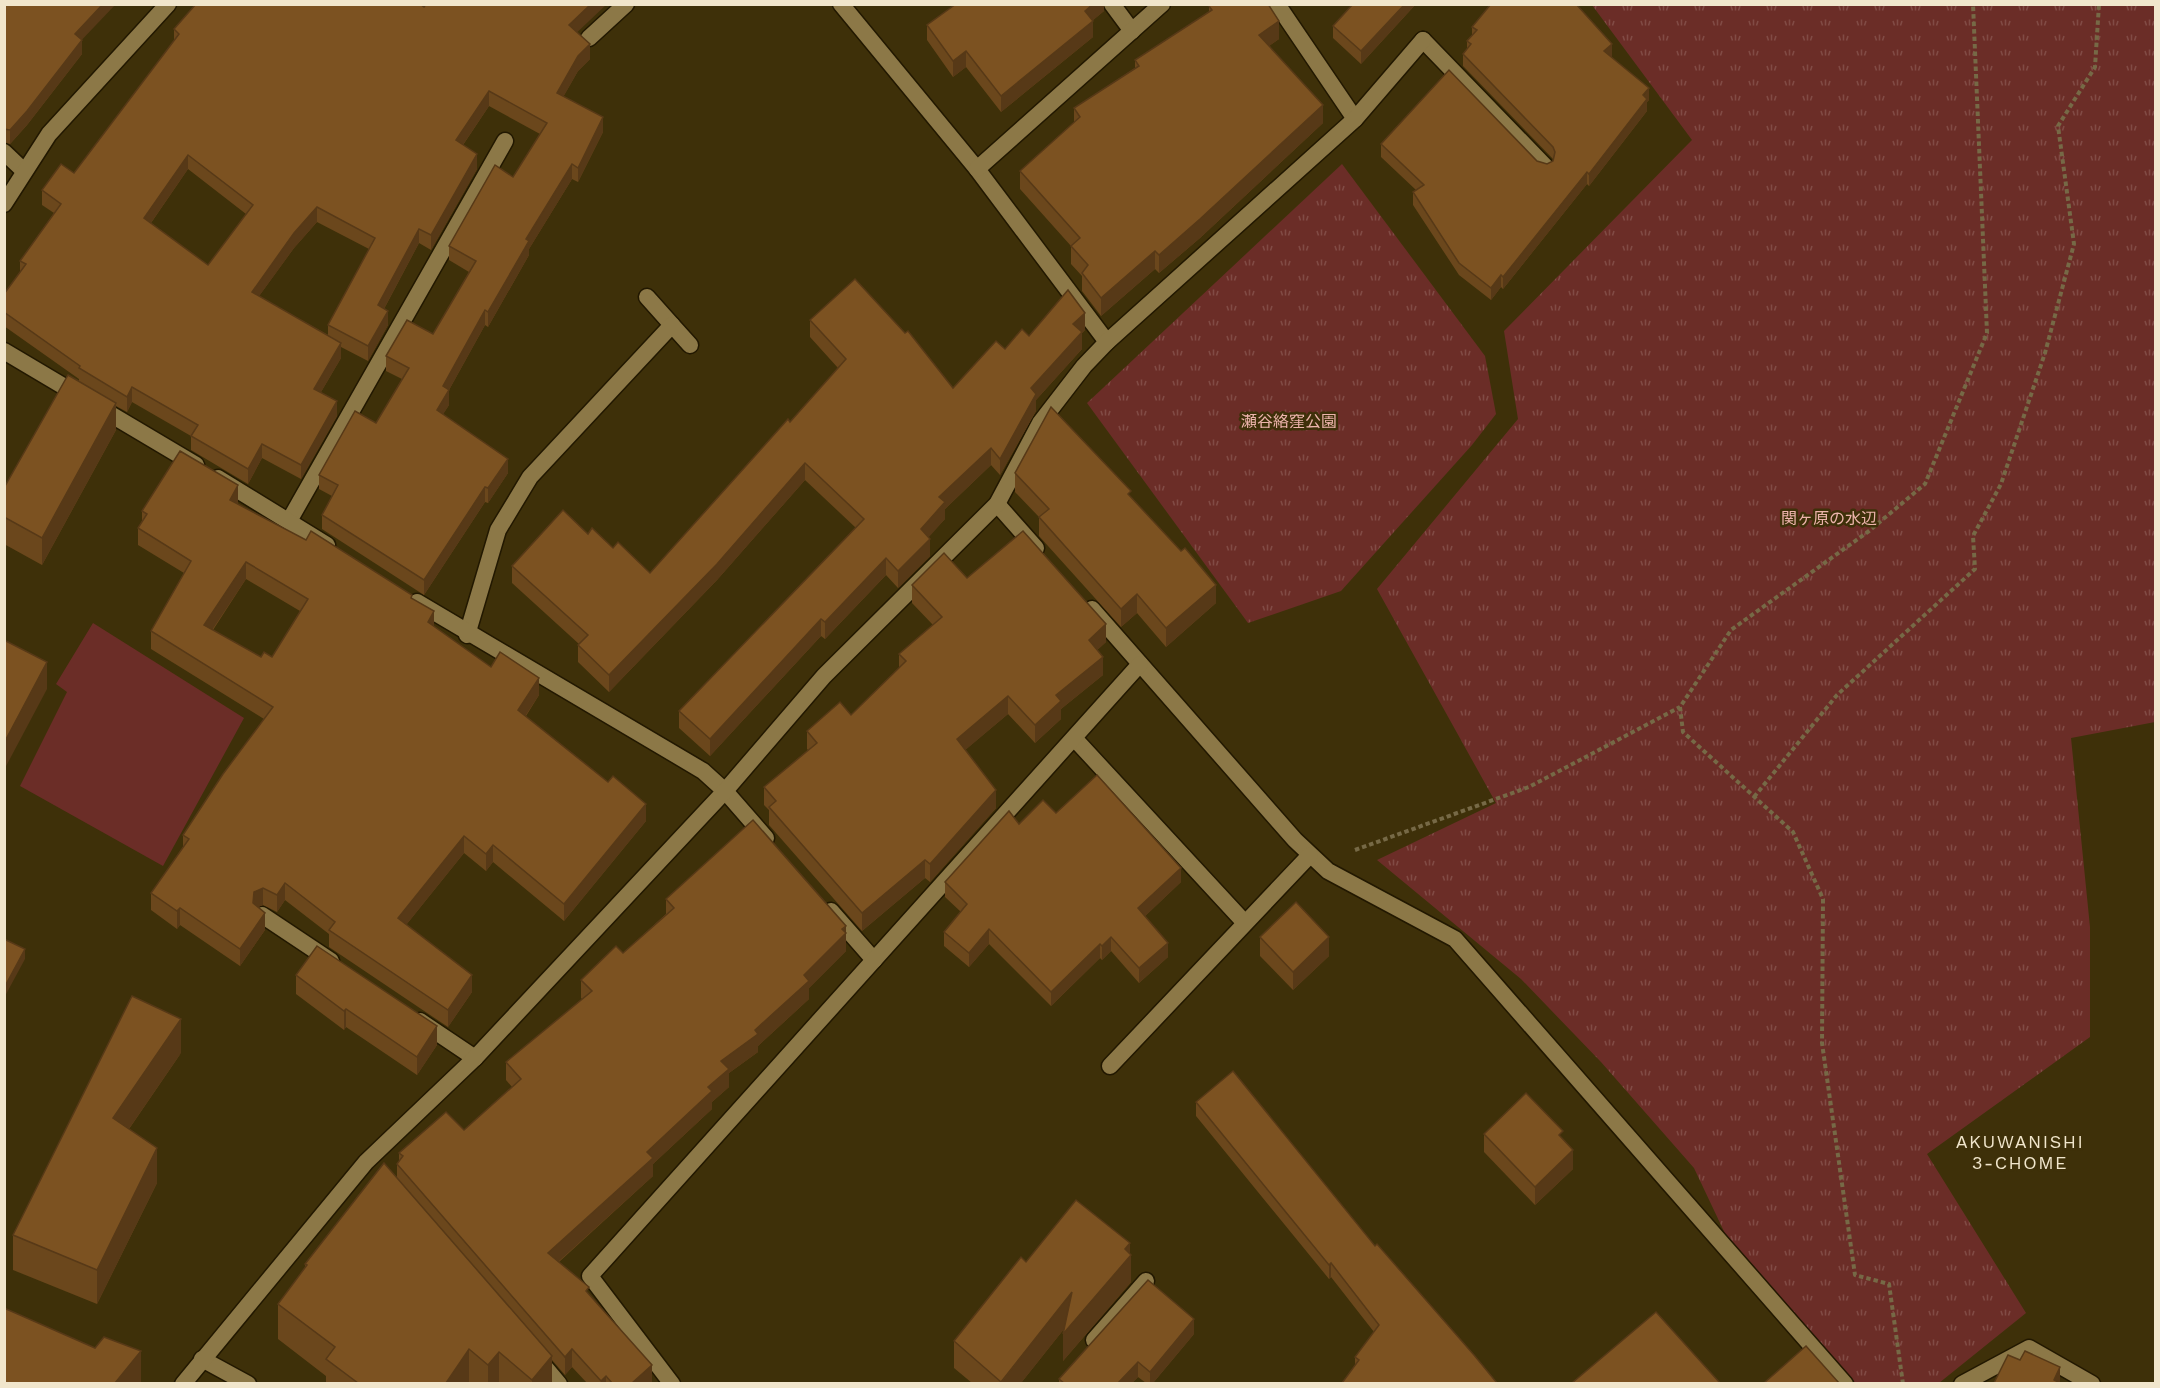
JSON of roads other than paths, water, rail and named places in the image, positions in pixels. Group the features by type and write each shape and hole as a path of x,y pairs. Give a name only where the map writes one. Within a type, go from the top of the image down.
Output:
{"street":[{"path":"4,204 49,134 168,4"},
{"path":"589,38 626,4"},
{"path":"840,4 977,169 1107,342"},
{"path":"1112,4 1132,31"},
{"path":"977,169 1162,4"},
{"path":"1277,4 1355,118"},
{"path":"183,1383 370,1167 725,791 824,676 997,504 1040,423 1084,366 1107,342 1355,118 1423,39 1545,166"},
{"path":"290,521 505,141"},
{"path":"4,152 24,171"},
{"path":"647,297 690,345"},
{"path":"467,635 498,530 530,477 672,325"},
{"path":"4,351 339,552"},
{"path":"997,504 1045,557"},
{"path":"398,590 467,635 703,771 725,791 774,846"},
{"path":"1077,593 1328,871 1455,939 1845,1383"},
{"path":"672,1383 590,1276 1140,664"},
{"path":"1074,738 1245,923"},
{"path":"1110,1066 1245,923 1315,859"},
{"path":"820,899 874,960"},
{"path":"262,915 349,974"},
{"path":"407,1013 475,1058"},
{"path":"1086,1349 1146,1281"},
{"path":"528,1348 559,1383"},
{"path":"1962,1383 2029,1348 2092,1383"},
{"path":"202,1359 248,1383"}],"district":[{"name":"AKUWANISHI 3-CHOME","path":"2020,1152"}],"park label":[{"name":"瀬谷絡窪公園","path":"1289,421"},
{"name":"関ヶ原の水辺","path":"1829,518"}]}
